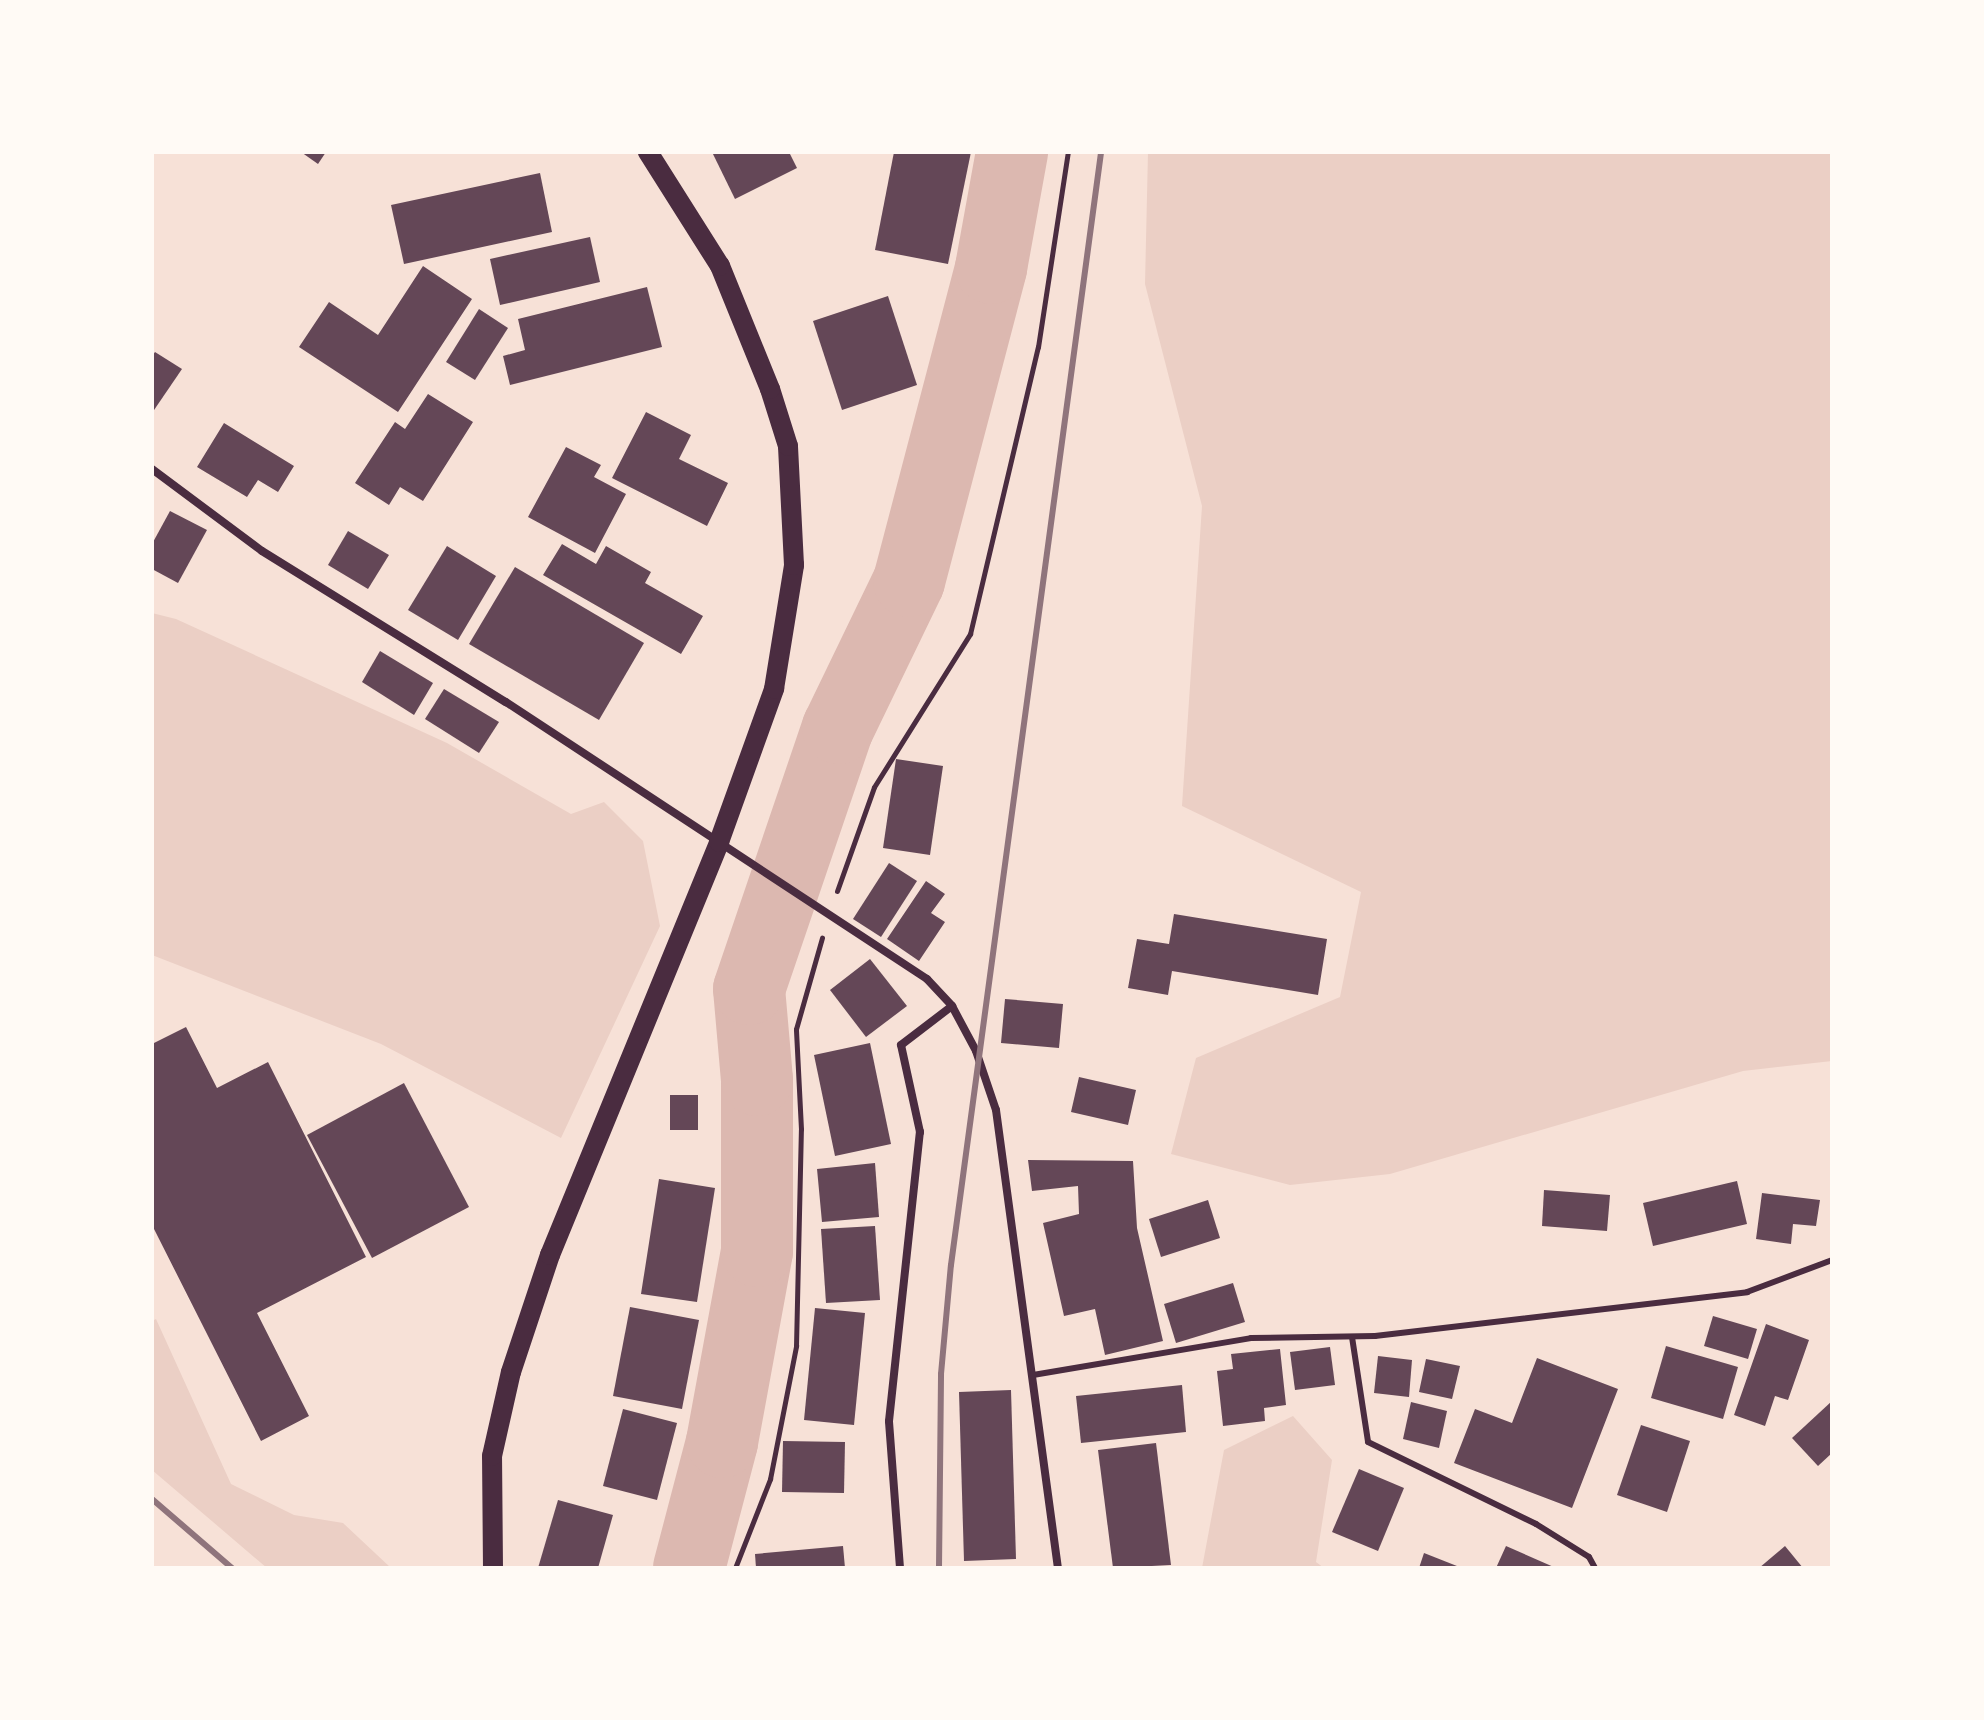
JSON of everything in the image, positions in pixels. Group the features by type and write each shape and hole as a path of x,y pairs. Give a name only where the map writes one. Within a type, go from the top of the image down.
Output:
{"main road":[{"path":"493,1568 492,1456 511,1372 550,1255 719,842 774,689 787,634 794,565 788,446 747,326 720,266 648,152"}],"street":[{"path":"152,469 262,551 719,842 763,874 927,979 952,1006 976,1051 996,1110 1058,1568"},
{"path":"900,1568 889,1421 920,1132 901,1045 952,1006"}],"lane":[{"path":"1033,1375 1251,1338 1352,1337 1747,1292 1832,1260"},
{"path":"1352,1337 1368,1442 1536,1524 1589,1557 1595,1568"}],"path":[{"path":"735,1568 770,1479 796,1346 801,1129 796,1029 828,915 874,787 970,634 1038,347 1068,152"}],"shaded area":[{"path":"1148,152 1832,152 1832,1061 1743,1071 1390,1174 1290,1185 1171,1154 1196,1058 1340,997 1361,892 1182,806 1202,506 1145,284"},
{"path":"152,613 176,619 447,743 571,814 604,802 643,841 660,926 561,1138 381,1044 152,955"},
{"path":"156,1319 231,1484 294,1515 343,1523 391,1568 267,1568 152,1470 152,1321"},
{"path":"1293,1416 1332,1460 1316,1562 1324,1568 1202,1568 1224,1450"}],"building":[{"path":"301,152 326,152 318,164"},
{"path":"712,152 789,152 797,168 735,199"},
{"path":"894,152 971,152 948,264 875,250"},
{"path":"540,173 552,232 404,264 391,205"},
{"path":"590,237 600,282 500,305 490,259"},
{"path":"423,266 472,299 398,412 299,347 329,302 378,335"},
{"path":"647,287 662,347 510,385 503,356 525,350 518,319"},
{"path":"888,296 917,385 842,410 813,321"},
{"path":"479,309 508,328 475,380 446,362"},
{"path":"155,352 182,369 152,413 152,356"},
{"path":"428,394 473,422 423,501 400,487 389,505 355,483 395,422 405,429"},
{"path":"646,412 691,435 679,459 728,483 707,526 612,478"},
{"path":"224,423 294,466 278,492 258,480 247,497 197,467"},
{"path":"566,447 601,465 594,477 626,494 595,553 528,517"},
{"path":"170,511 207,530 178,583 152,569 152,544"},
{"path":"348,531 389,555 368,589 328,565"},
{"path":"562,544 596,564 606,546 651,572 645,583 703,616 681,654 543,575"},
{"path":"447,546 496,576 458,640 408,610"},
{"path":"515,567 644,643 599,720 469,644"},
{"path":"380,651 433,683 414,715 362,682"},
{"path":"444,689 499,722 479,753 425,719"},
{"path":"896,759 943,766 930,855 883,848"},
{"path":"889,863 917,881 881,937 853,919"},
{"path":"926,881 945,894 931,913 945,922 919,961 887,939"},
{"path":"1174,914 1327,939 1318,995 1172,971 1168,995 1128,988 1137,939 1169,944"},
{"path":"870,959 907,1006 866,1037 830,990"},
{"path":"1005,999 1063,1004 1059,1048 1001,1043"},
{"path":"186,1027 217,1088 268,1062 366,1257 257,1313 309,1416 261,1441 152,1225 152,1044"},
{"path":"870,1043 891,1144 835,1156 814,1055"},
{"path":"1079,1077 1136,1090 1128,1125 1071,1112"},
{"path":"404,1083 469,1207 372,1258 307,1135"},
{"path":"670,1095 698,1095 698,1130 670,1130"},
{"path":"1028,1160 1133,1161 1137,1228 1163,1341 1105,1355 1095,1309 1064,1316 1043,1223 1079,1214 1078,1186 1032,1191"},
{"path":"875,1163 879,1217 822,1222 817,1169"},
{"path":"659,1179 715,1188 697,1302 641,1294"},
{"path":"1737,1181 1747,1224 1653,1246 1643,1203"},
{"path":"1544,1190 1610,1195 1607,1231 1542,1226"},
{"path":"1762,1193 1820,1200 1816,1226 1793,1224 1791,1244 1756,1239"},
{"path":"1208,1200 1220,1238 1161,1257 1149,1219"},
{"path":"875,1226 880,1300 826,1303 821,1229"},
{"path":"1233,1283 1245,1322 1176,1343 1164,1304"},
{"path":"630,1307 699,1320 682,1409 613,1396"},
{"path":"815,1308 865,1313 854,1425 804,1420"},
{"path":"1713,1316 1757,1329 1748,1359 1704,1346"},
{"path":"1766,1324 1809,1340 1788,1400 1775,1396 1765,1426 1734,1415"},
{"path":"1666,1346 1738,1367 1723,1419 1651,1398"},
{"path":"1330,1347 1335,1385 1295,1390 1290,1352"},
{"path":"1280,1349 1286,1405 1264,1408 1265,1421 1223,1426 1217,1371 1233,1369 1231,1354"},
{"path":"1378,1356 1412,1360 1409,1397 1374,1393"},
{"path":"1537,1358 1618,1389 1572,1508 1454,1463 1475,1409 1512,1423"},
{"path":"1426,1359 1460,1366 1452,1399 1419,1392"},
{"path":"1182,1385 1186,1432 1081,1443 1076,1396"},
{"path":"1011,1390 1016,1559 964,1561 959,1392"},
{"path":"1832,1401 1832,1453 1818,1466 1792,1438"},
{"path":"1411,1402 1447,1411 1439,1448 1403,1439"},
{"path":"623,1409 677,1423 657,1500 603,1486"},
{"path":"1641,1425 1690,1441 1667,1512 1617,1495"},
{"path":"783,1441 845,1442 844,1493 782,1492"},
{"path":"1156,1443 1171,1565 1113,1568 1098,1450"},
{"path":"1359,1469 1404,1488 1378,1551 1332,1532"},
{"path":"558,1500 613,1515 598,1568 538,1568"},
{"path":"843,1546 845,1568 756,1568 755,1554"},
{"path":"1506,1546 1556,1568 1496,1568"},
{"path":"1785,1546 1803,1568 1759,1568"},
{"path":"1424,1553 1462,1568 1419,1568"}],"waterway":[{"path":"689,1568 722,1442 757,1251 757,1080 749,989 838,728 909,581 991,268 1012,152"}],"railway":[{"path":"939,1568 941,1374 951,1265 1101,152"},
{"path":"152,1499 232,1568"}]}
